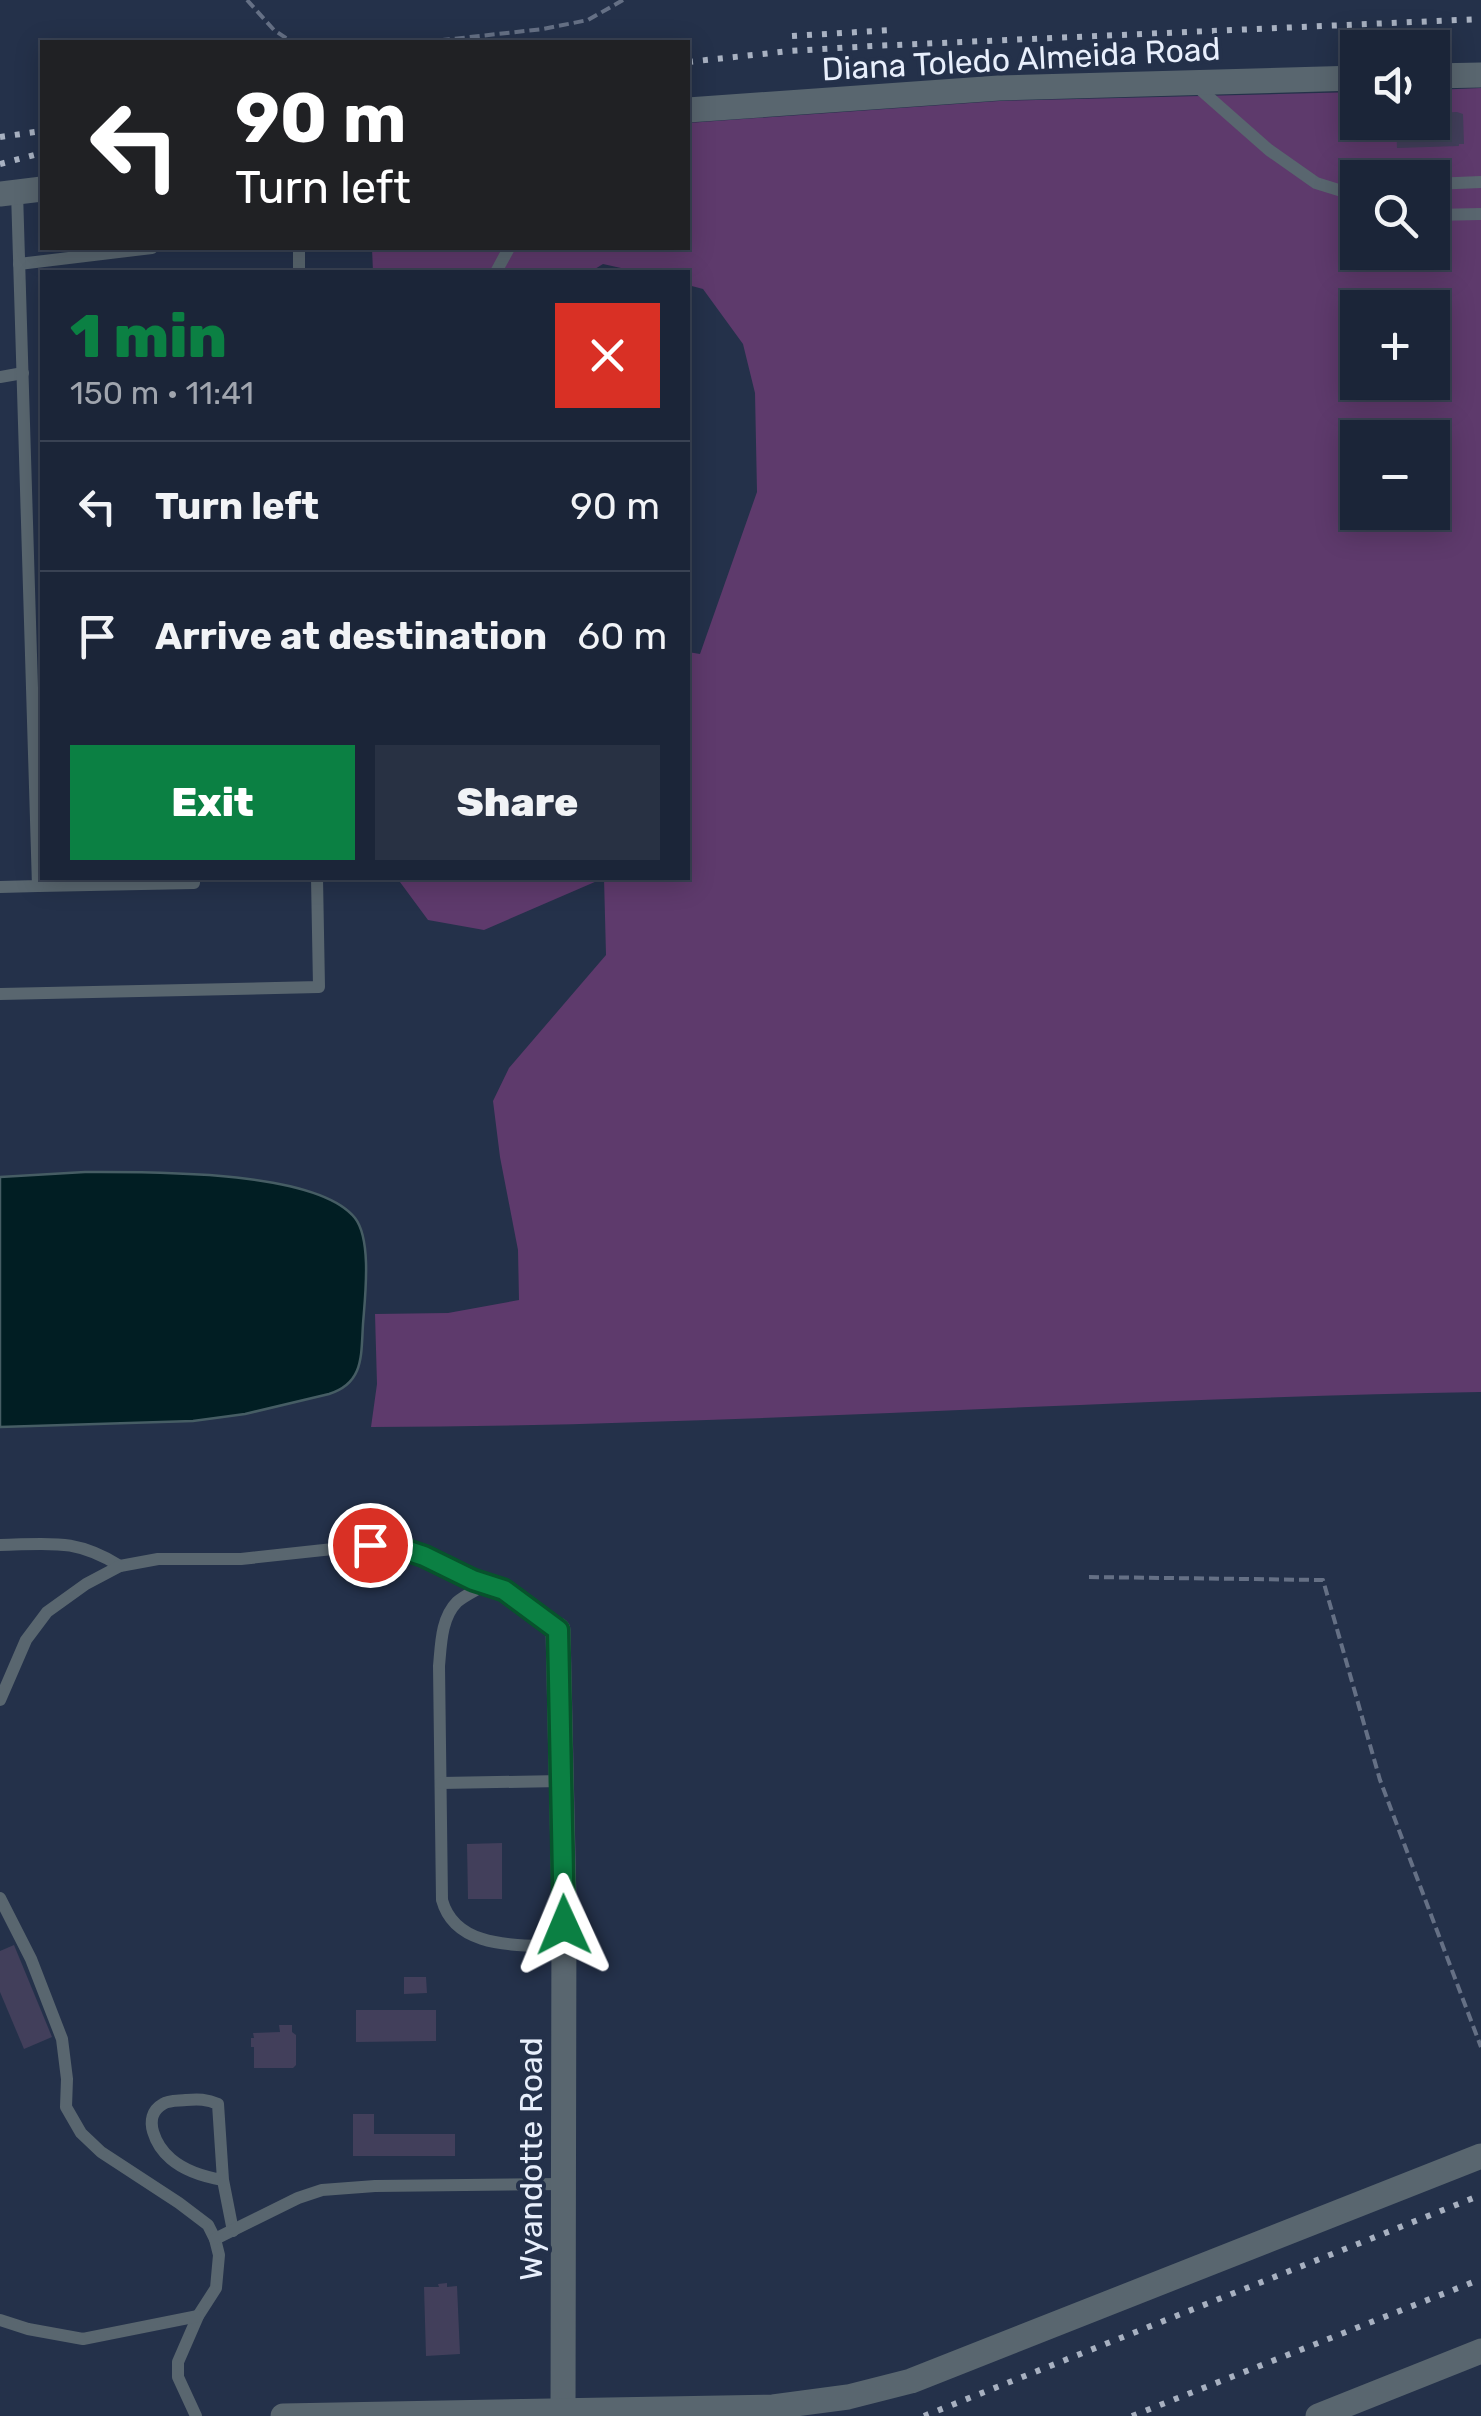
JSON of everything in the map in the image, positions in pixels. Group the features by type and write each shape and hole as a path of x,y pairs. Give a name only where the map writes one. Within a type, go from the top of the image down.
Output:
{"street":[{"path":"1450,76 1481,75"},
{"name":"Diana Toledo Almeida Road","path":"690,110 999,88 1340,79"},
{"name":"Wyandotte Road","path":"558,1630 564,1902 563,2413"},
{"path":"284,2416 773,2407 848,2397 911,2381 1481,2156"},
{"path":"1318,2416 1481,2351"}],"lane":[{"path":"1192,83 1269,150 1316,183 1340,190"},
{"path":"1450,183 1481,182"},
{"path":"20,192 38,886"},
{"path":"1450,215 1481,214"},
{"path":"19,264 135,250"},
{"path":"0,377 23,373"},
{"path":"0,887 194,880"},
{"path":"0,994 320,987 317,880"},
{"path":"0,1545 70,1544 96,1552 120,1566"},
{"path":"0,1700 26,1640 47,1612 120,1566 158,1559 241,1558 370,1545 403,1549 504,1590 558,1630"},
{"path":"486,1584 456,1603 447,1616 442,1636 442,1900 446,1915 470,1935 495,1943 564,1947"},
{"path":"441,1783 561,1782"},
{"path":"0,1898 30,1958 62,2038 66,2107 80,2133 101,2152 179,2202 208,2226 215,2240 219,2255 216,2288 198,2316 178,2362 178,2377 196,2416"},
{"path":"223,2180 204,2177 172,2161 155,2142 152,2122 164,2102 198,2098 218,2104 223,2180 233,2230"},
{"path":"215,2240 322,2190 563,2184"},
{"path":"0,2320 84,2340 198,2316"}],"path":[{"path":"247,0 274,30 289,40"},
{"path":"443,40 588,20 622,0"},
{"path":"1089,1577 1323,1580 1380,1780 1481,2046"}],"shaded area":[{"path":"1481,88 1481,1392 648,1422 371,1427 377,1384 375,1314 448,1313 519,1300 518,1250 493,1101 509,1068 606,955 604,880 690,880 690,652 700,654 757,492 755,393 743,344 703,289 690,286 690,270 630,270 603,264 593,270 373,270 372,250 690,250 690,123 999,101 1340,92 1340,140 1450,140 1450,89"},
{"path":"398,880 599,880 484,930 428,920"},
{"path":"85,1172 228,1177 305,1190 335,1202 355,1218 366,1254 362,1347 358,1367 349,1383 329,1394 245,1414 193,1421 0,1427 0,1177"}],"building":[{"path":"1450,112 1463,114 1464,144 1397,148 1397,140 1450,140"},
{"path":"502,1843 502,1899 468,1899 467,1844"},
{"path":"14,1945 52,2037 24,2049 0,1992 0,1951"},
{"path":"404,1977 426,1977 427,1993 404,1994"},
{"path":"356,2010 436,2010 436,2041 356,2042"},
{"path":"279,2025 292,2025 296,2065 254,2068 253,2033 280,2032"},
{"path":"353,2114 374,2114 374,2134 455,2134 455,2156 353,2156"},
{"path":"447,2283 447,2287 457,2286 460,2354 426,2356 424,2287"}],"railway":[{"path":"690,62 872,46 1481,19"},
{"path":"792,36 892,30"},
{"path":"0,137 40,131"},
{"path":"0,164 40,154"},
{"path":"924,2416 1481,2195"},
{"path":"1132,2416 1481,2279"}],"route":[{"path":"370,1545 424,1556 504,1590 558,1630 564,1925"}]}
